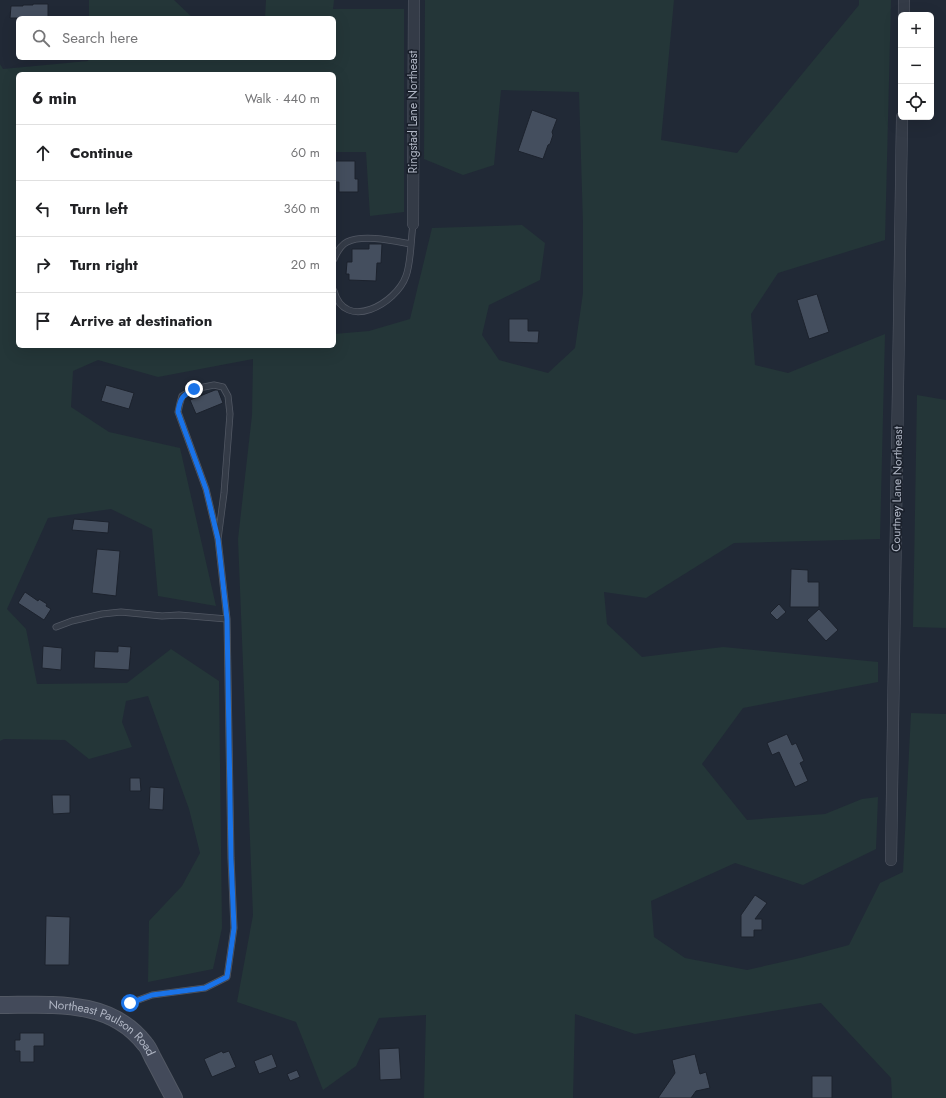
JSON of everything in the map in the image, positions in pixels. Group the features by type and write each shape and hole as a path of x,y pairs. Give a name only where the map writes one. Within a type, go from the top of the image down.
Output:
{"street":[{"name":"Ringstad Lane Northeast","path":"413,224 414,0"},
{"path":"904,0 904,12"},
{"name":"Courtney Lane Northeast","path":"891,860 902,120"},
{"name":"Northeast Paulson Road","path":"0,1005 68,1005 90,1009 112,1017 130,1029 146,1044 174,1098"}],"lane":[{"path":"336,298 346,308 356,312 374,309 389,300 398,290 406,276 413,224"},
{"path":"336,254 347,242 359,238 411,244"},
{"path":"130,1003 152,995 205,988 227,977 234,928 230,843 227,619 218,539 206,489 178,412 182,396 194,389 214,385 223,387 228,396 230,414 224,494 218,539"},
{"path":"56,627 72,620 121,612 162,616 179,615 227,619"}],"shaded area":[{"path":"89,0 174,0 191,16 89,16"},
{"path":"266,0 334,0 333,9 404,9 404,212 370,216 366,152 336,152 336,72 16,72 16,348 336,348 336,334 369,331 410,319 432,228 522,225 545,243 540,280 489,305 482,335 499,360 548,373 575,348 583,293 583,224 579,92 501,90 494,165 463,175 424,159 425,0 674,0 661,140 737,153 859,5 859,0 891,0 885,240 778,273 751,314 755,365 788,373 885,334 880,539 734,543 646,598 604,592 607,624 642,657 723,647 878,662 878,682 743,708 702,764 747,820 825,814 862,799 878,797 876,849 803,885 735,863 651,901 654,937 685,958 747,970 849,945 880,883 903,872 911,713 946,714 946,1098 892,1098 891,1078 821,1003 635,1034 575,1014 573,1098 424,1098 426,1015 379,1018 356,1066 323,1090 296,1022 237,1002 253,915 238,539 252,415 253,359 158,377 98,360 73,371 71,407 109,432 180,448 216,606 158,596 152,529 111,509 48,518 7,609 26,629 37,684 127,683 171,649 219,681 222,928 213,969 148,982 149,921 182,886 200,853 189,809 148,696 126,701 122,722 132,747 89,759 65,740 4,739 0,741 0,64 3,69 88,60 336,60 336,16 265,16"},
{"path":"917,395 946,400 946,628 913,627"}],"building":[{"path":"48,4 48,16 16,16 16,18 10,18 11,6"},
{"path":"532,110 557,119 552,132 553,135 550,144 548,145 543,159 518,151"},
{"path":"336,161 355,161 355,179 358,179 358,192 339,192 339,182 336,182"},
{"path":"369,244 382,244 381,263 377,263 376,281 349,280 349,274 346,274 347,262 352,262 352,249 369,249"},
{"path":"817,294 829,332 809,339 797,300"},
{"path":"509,319 528,319 528,331 539,331 538,343 509,342"},
{"path":"106,385 134,393 129,409 101,401"},
{"path":"218,390 223,403 196,414 190,400"},
{"path":"74,519 109,522 108,533 72,530"},
{"path":"97,549 120,551 116,596 92,593"},
{"path":"791,569 808,570 808,582 819,582 819,607 790,607"},
{"path":"25,592 38,601 39,599 47,604 46,606 51,609 44,620 18,603"},
{"path":"779,604 786,612 777,620 770,613"},
{"path":"819,609 838,630 826,641 807,620"},
{"path":"43,646 62,648 61,670 42,668"},
{"path":"118,646 131,647 129,670 94,668 95,651 118,652"},
{"path":"787,734 792,745 796,743 804,761 800,763 808,781 795,787 779,752 772,755 767,743"},
{"path":"130,778 140,778 141,791 130,791"},
{"path":"150,787 164,788 163,810 149,809"},
{"path":"52,795 70,795 70,813 53,814"},
{"path":"755,895 767,903 755,919 762,919 762,930 754,930 754,937 741,937 741,915"},
{"path":"46,916 70,917 69,965 45,965"},
{"path":"20,1033 44,1033 44,1046 34,1046 34,1062 20,1062 20,1051 15,1051 15,1040 20,1040"},
{"path":"399,1048 401,1079 380,1080 379,1049"},
{"path":"222,1051 223,1053 229,1051 236,1067 212,1077 204,1059"},
{"path":"272,1054 277,1067 259,1074 254,1061"},
{"path":"695,1054 700,1074 706,1072 710,1088 696,1091 691,1098 658,1098 675,1073 672,1060"},
{"path":"297,1070 300,1077 290,1081 287,1074"},
{"path":"812,1076 832,1076 832,1098 812,1098"}],"route":[{"path":"130,1003 152,995 205,988 227,977 234,928 226,659 227,619 218,539 206,489 178,412 182,396 194,389"}]}
